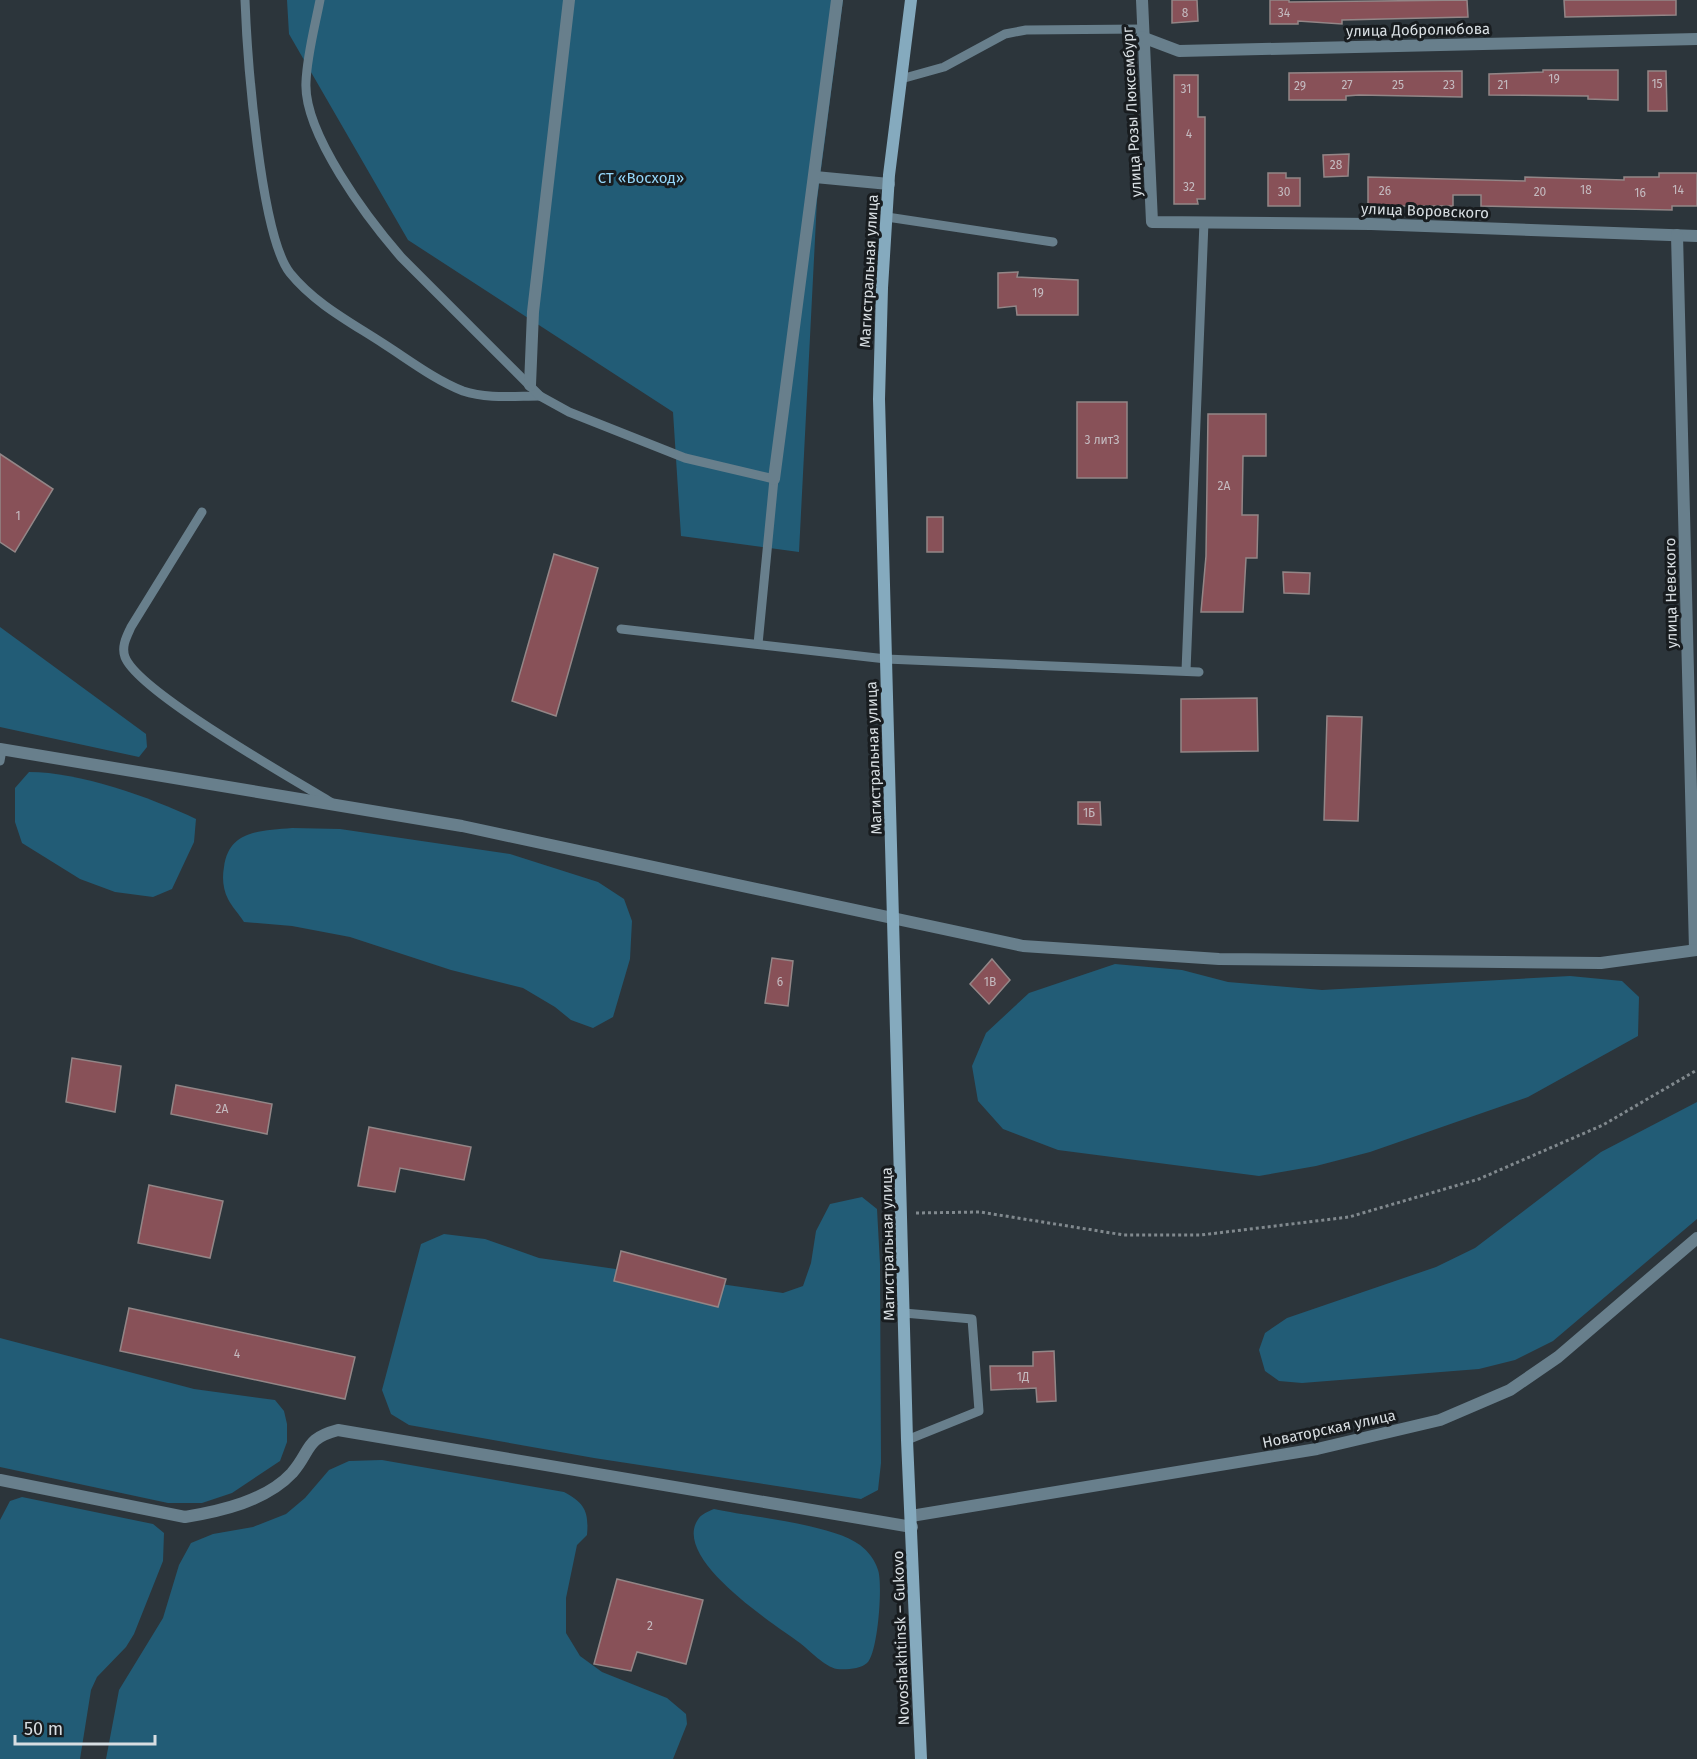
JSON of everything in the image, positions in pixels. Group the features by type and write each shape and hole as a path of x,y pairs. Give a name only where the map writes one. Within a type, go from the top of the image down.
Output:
{"main road":[{"name":"Магистральная улица","path":"911,0 886,217 879,399 895,921 907,1440 912,1522"},
{"name":"Novoshakhtinsk – Gukovo","path":"912,1522 921,1759"}],"street":[{"path":"530,385 533,312 569,0"},
{"path":"774,479 837,0"},
{"name":"улица Розы Люксембург","path":"1142,0 1152,222"},
{"name":"улица Добролюбова","path":"1142,33 1179,51 1697,39"},
{"path":"815,177 889,184"},
{"name":"улица Воровского","path":"1152,222 1371,224 1697,236"},
{"name":"улица Невского","path":"1677,236 1696,950"},
{"path":"1,753 462,826 895,921 1023,946 1219,959 1601,963 1696,950"},
{"name":"Новаторская улица","path":"0,1480 165,1514 195,1515 215,1512 262,1495 292,1473 319,1435 338,1430 912,1522 1317,1449 1440,1420 1510,1390 1558,1357 1697,1238"}],"lane":[{"path":"245,0 249,69 263,172 273,231 289,271 317,300 416,365 462,390 488,396 540,396"},
{"path":"320,0 306,82 309,108 318,134 382,236 540,396 569,412 685,458 774,479 758,644"},
{"path":"901,79 944,67 1005,34 1026,30 1142,33"},
{"path":"886,217 1053,242"},
{"path":"1186,671 1204,222"},
{"path":"202,512 131,627 124,643 125,658 145,680 217,734 339,807"},
{"path":"621,629 886,659 1199,672"},
{"path":"904,1313 972,1319 979,1410 907,1440"}],"path":[{"path":"902,1213 980,1212 1124,1235 1201,1235 1349,1217 1479,1179 1603,1125 1697,1070"}],"green space":[{"name":"СТ «Восход»","path":"287,0 843,0 817,200 799,552 681,536 673,412 408,240 289,34"},
{"path":"0,627 146,734 147,747 139,757 0,727"},
{"path":"29,772 70,776 114,787 158,802 196,819 194,842 172,889 153,897 115,892 80,879 22,843 15,822 15,788"},
{"path":"292,828 340,829 510,854 598,882 624,899 632,921 630,959 613,1017 593,1028 571,1020 555,1007 523,988 451,970 350,937 292,926 244,922 225,891 223,875 227,855 239,839 248,835"},
{"path":"1115,964 1182,970 1228,982 1322,990 1570,976 1622,981 1639,997 1638,1036 1528,1097 1370,1152 1316,1166 1259,1176 1058,1150 1003,1129 978,1101 972,1066 986,1033 1029,993"},
{"path":"1697,1102 1697,1219 1553,1341 1515,1360 1479,1369 1302,1383 1279,1381 1265,1371 1259,1350 1265,1333 1287,1318 1436,1267 1475,1248 1601,1152"},
{"path":"862,1197 877,1209 880,1264 881,1463 878,1490 861,1499 594,1458 409,1425 391,1414 382,1390 421,1244 444,1234 485,1239 539,1258 783,1293 803,1286 811,1263 816,1231 830,1204"},
{"path":"0,1338 194,1389 275,1400 284,1411 287,1424 287,1442 280,1461 232,1493 202,1503 168,1503 0,1467"},
{"path":"382,1460 564,1492 581,1504 586,1514 587,1535 577,1545 566,1598 566,1633 580,1656 602,1672 667,1698 686,1714 687,1724 673,1759 106,1759 119,1690 163,1618 179,1565 191,1543 213,1534 253,1527 286,1514 305,1498 329,1470 349,1461"},
{"path":"22,1497 153,1524 164,1533 163,1561 134,1634 126,1647 97,1677 91,1690 80,1759 0,1759 0,1520 10,1501"},
{"path":"714,1509 811,1526 847,1538 866,1550 877,1566 880,1589 877,1633 871,1657 867,1663 861,1667 848,1669 832,1668 728,1588 711,1570 698,1551 694,1534 699,1518"}],"building":[{"path":"1172,0 1197,0 1198,21 1172,23"},
{"path":"1270,0 1289,0 1289,2 1467,0 1468,17 1342,20 1342,24 1298,21 1298,24 1270,24"},
{"path":"1564,0 1676,0 1676,15 1565,17"},
{"path":"1543,70 1618,70 1618,100 1588,99 1588,96 1489,95 1489,74 1543,72"},
{"path":"1462,71 1462,97 1359,95 1346,96 1346,100 1289,100 1289,73"},
{"path":"1648,71 1666,71 1667,111 1648,111"},
{"path":"1174,75 1198,75 1198,117 1205,117 1205,199 1197,199 1198,204 1174,204"},
{"path":"1349,154 1348,176 1324,177 1323,155"},
{"path":"1268,173 1286,173 1286,178 1300,178 1300,206 1268,206"},
{"path":"1659,173 1697,173 1697,206 1672,206 1672,210 1481,206 1481,195 1453,195 1453,206 1368,206 1368,177 1525,181 1525,177 1624,180 1624,177 1659,177"},
{"path":"1018,272 1017,277 1078,280 1078,315 1017,315 1016,306 998,308 998,273"},
{"path":"1077,402 1127,402 1127,478 1077,478"},
{"path":"1208,414 1266,414 1266,456 1243,456 1242,515 1258,515 1257,558 1246,558 1243,612 1201,612 1206,556"},
{"path":"0,454 53,489 15,552 0,542"},
{"path":"927,517 943,517 943,552 927,552"},
{"path":"554,554 598,568 556,716 512,701"},
{"path":"1283,572 1310,573 1309,594 1284,593"},
{"path":"1257,698 1258,751 1181,752 1181,699"},
{"path":"1327,716 1362,717 1358,821 1324,820"},
{"path":"1078,802 1100,802 1101,825 1078,824"},
{"path":"772,958 793,961 788,1006 765,1003"},
{"path":"992,959 1010,980 989,1004 970,984"},
{"path":"72,1058 121,1066 115,1112 66,1102"},
{"path":"176,1085 272,1104 267,1134 171,1114"},
{"path":"369,1127 471,1147 464,1180 400,1168 395,1192 358,1186"},
{"path":"149,1185 223,1201 210,1258 138,1243"},
{"path":"621,1251 726,1279 718,1307 614,1281"},
{"path":"129,1308 355,1357 345,1399 120,1351"},
{"path":"1054,1351 1056,1401 1037,1402 1036,1388 991,1390 990,1366 1033,1366 1033,1352"},
{"path":"617,1579 703,1600 686,1664 637,1652 631,1671 594,1664"}]}
